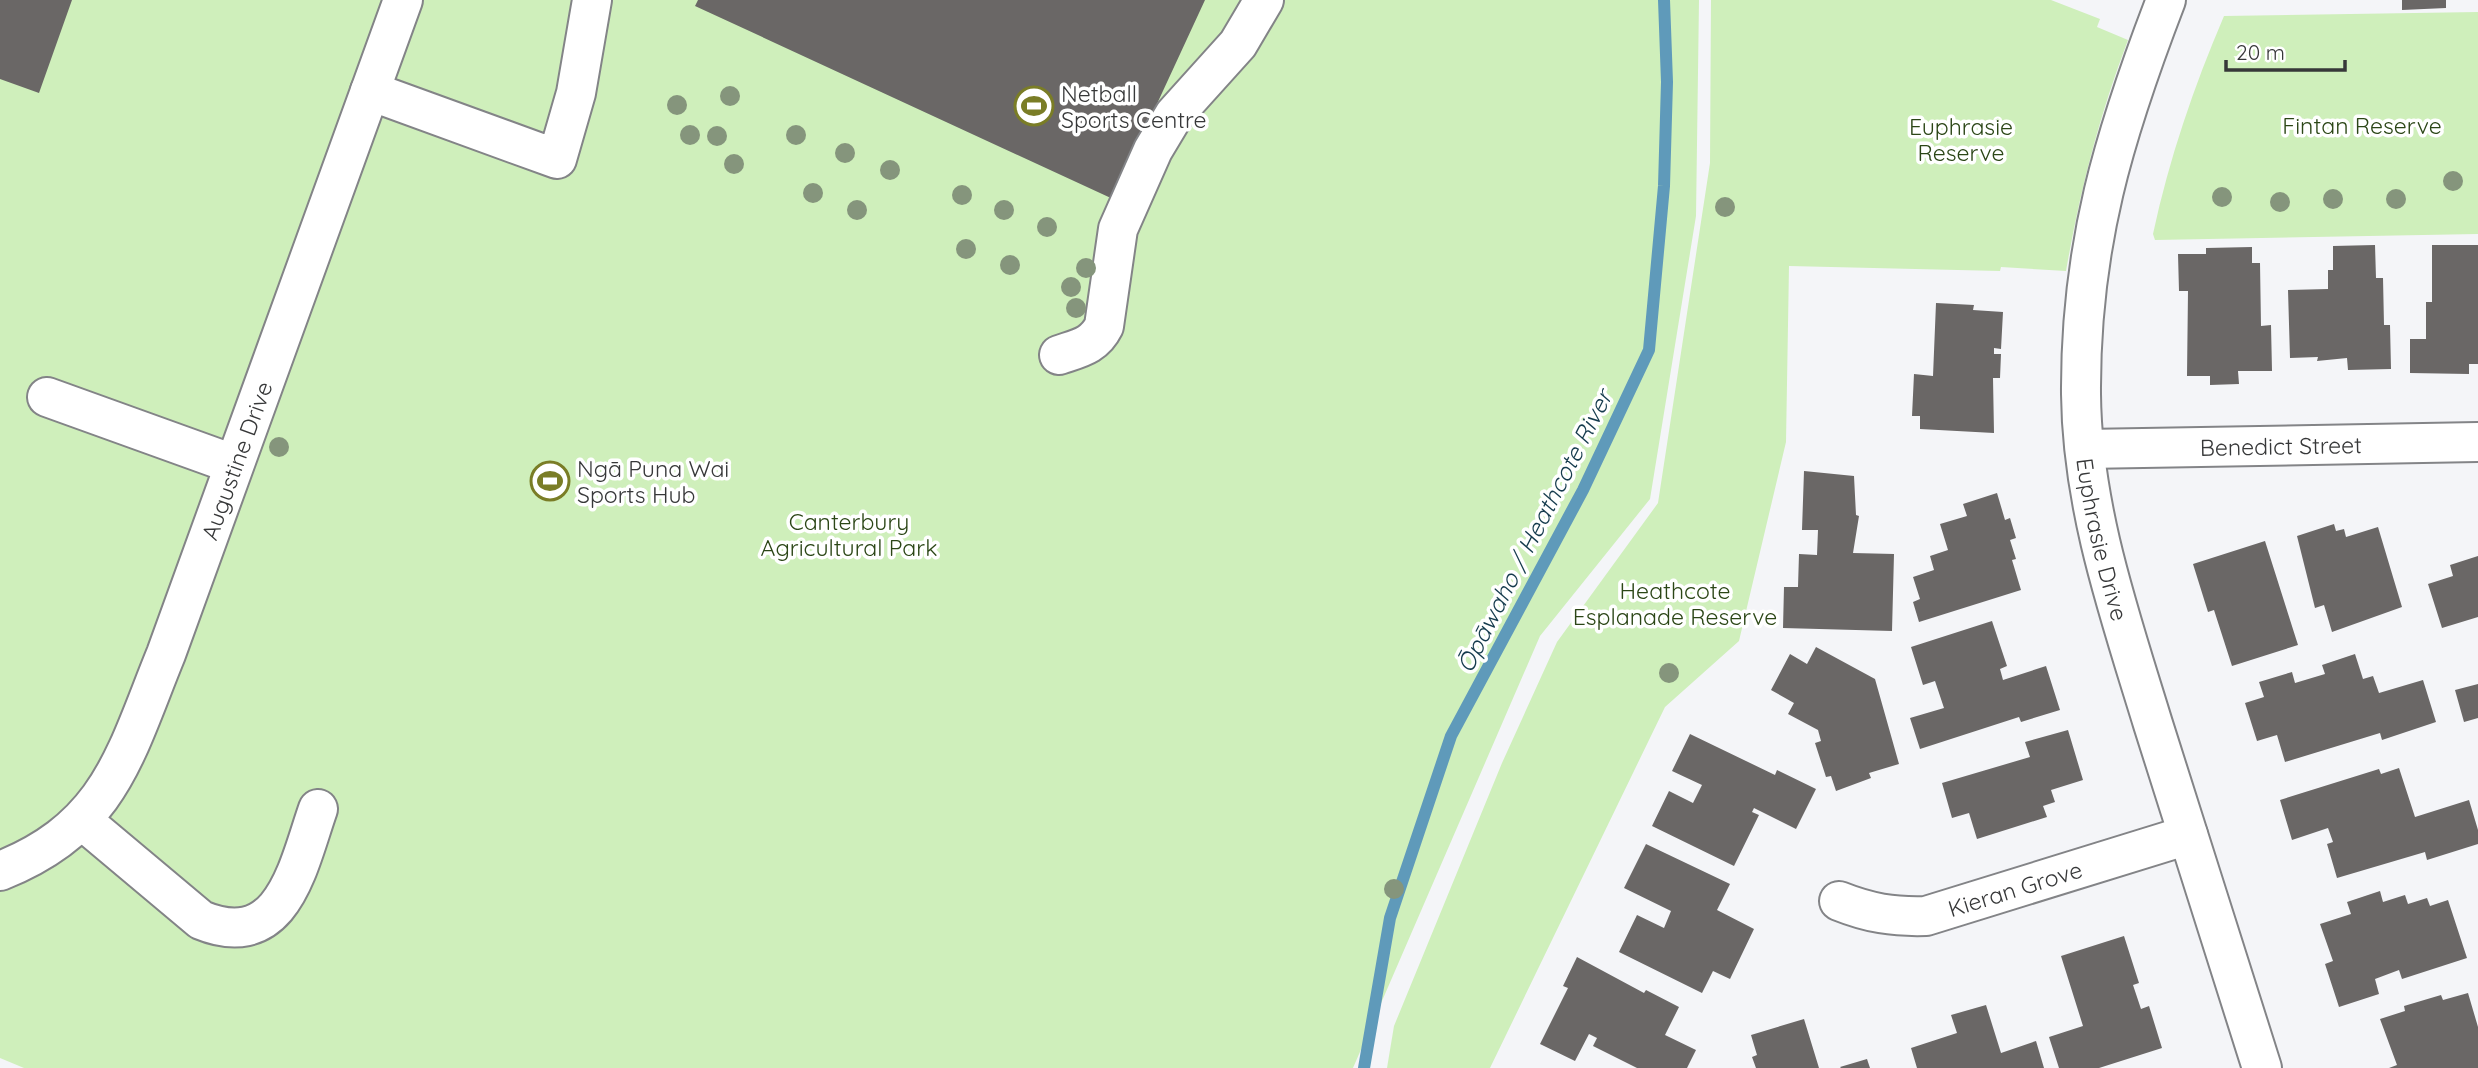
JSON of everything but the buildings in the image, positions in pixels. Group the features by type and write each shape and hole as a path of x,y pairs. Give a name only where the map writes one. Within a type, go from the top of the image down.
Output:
{"street":[{"name":"Augustine Drive","path":"0,871 42,850 83,821 111,782 126,752 166,654 403,0"},
{"path":"370,91 556,159 576,93 592,0"},
{"path":"1059,355 1091,345 1099,338 1104,326 1118,229 1153,150 1189,96 1238,44 1264,0"},
{"name":"Euphrasie Drive","path":"2166,0 2115,142 2094,228 2083,342 2081,395 2085,449 2104,563 2262,1068"},
{"path":"47,397 233,464"},
{"name":"Benedict Street","path":"2085,449 2478,442"},
{"path":"83,821 201,920 218,927 236,928 256,924 272,914 287,897 318,809"},
{"name":"Kieran Grove","path":"1839,901 1893,917 1926,916 2188,835"}],"green space":[{"name":"Canterbury Agricultural Park","path":"0,0 1699,0 1696,216 1650,499 1540,636 1353,1068 24,1068 0,1058"},
{"name":"Heathcote Esplanade Reserve","path":"1711,0 2051,0 2100,19 2097,27 2128,40 2091,154 2066,271 2001,267 2000,271 1789,266 1786,442 1739,641 1665,707 1490,1068 1387,1068 1394,1026 1502,763 1557,642 1658,503 1710,163"},
{"name":"Fintan Reserve","path":"2478,12 2478,234 2155,240 2153,234 2159,206 2175,151 2202,69 2224,16"}],"waterway":[{"name":"Ōpāwaho / Heathcote River","path":"1364,1068 1390,918 1451,736 1583,490 1649,350 1664,186 1667,82 1664,0"}],"place":[{"name":"Netball Sports Centre","path":"1034,106"},
{"name":"Ngā Puna Wai Sports Hub","path":"550,481"}],"park label":[{"name":"Euphrasie Reserve","path":"1961,139"}]}
